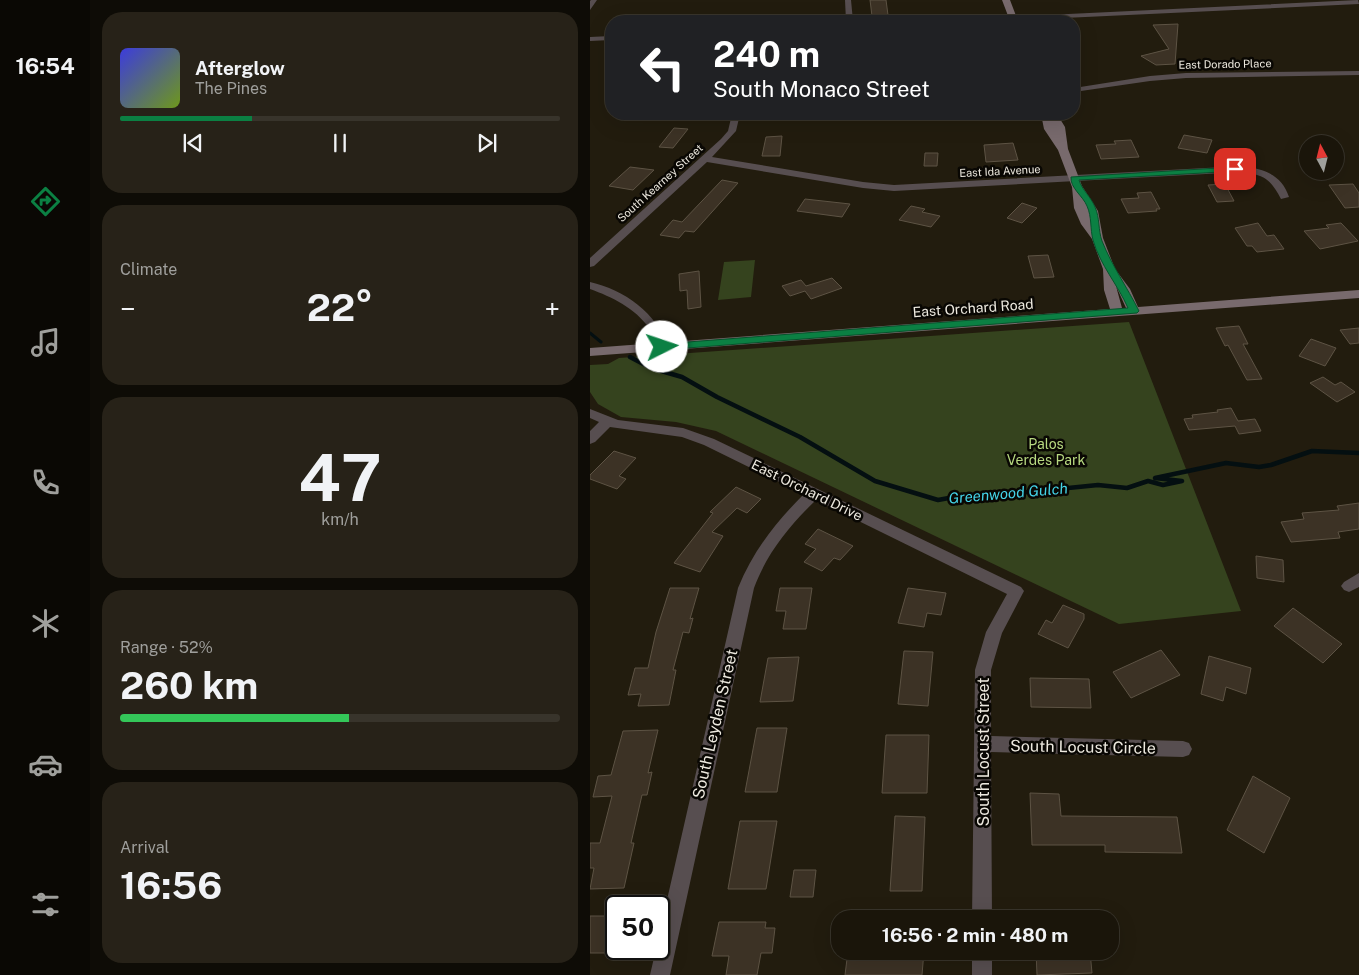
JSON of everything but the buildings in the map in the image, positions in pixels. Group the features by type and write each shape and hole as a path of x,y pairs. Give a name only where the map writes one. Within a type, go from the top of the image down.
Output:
{"main road":[{"path":"1006,0 1011,15"},
{"path":"1047,120 1049,129 1063,149"},
{"path":"1056,120 1060,127 1063,149 1076,183 1079,208 1086,224 1097,238 1110,269 1124,289 1134,311"},
{"path":"1110,269 1110,290 1117,312"},
{"name":"East Orchard Road","path":"590,352 1359,294"}],"street":[{"path":"590,8 594,0"},
{"path":"848,0 849,15"},
{"path":"1080,17 1359,2"},
{"path":"590,39 605,38"},
{"name":"East Dorado Place","path":"1080,89 1160,78 1205,75 1258,73 1296,76 1359,72"},
{"name":"East Dorado Place","path":"1080,85 1092,86"},
{"name":"South Kearney Street","path":"590,264 706,159 731,134 734,120"},
{"name":"East Ida Avenue","path":"706,159 863,185 894,188 1076,183 1243,169 1256,172 1274,180 1282,186 1284,197"},
{"path":"590,285 616,296 648,319 657,330 662,347"},
{"name":"East Orchard Drive","path":"590,414 607,422 696,437 1016,592"},
{"path":"590,439 607,422"},
{"name":"South Leyden Street","path":"660,975 746,588 756,562 765,546 812,494"},
{"name":"South Locust Street","path":"982,910 982,684 986,656 994,632 1016,592"},
{"name":"South Locust Circle","path":"982,744 1183,749"},
{"path":"982,960 982,975"}],"green space":[{"path":"755,260 751,297 718,300 724,262"},
{"name":"Palos Verdes Park","path":"1129,322 1241,611 1119,624 716,431 676,422 621,417 598,404 590,392 590,365 608,364 619,358"}],"waterway":[{"name":"Greenwood Gulch","path":"590,333 601,342"},
{"name":"Greenwood Gulch","path":"630,357 651,368 682,377 717,397 800,437 875,481 938,500 965,495 998,495 1098,485 1127,488 1148,481 1163,485 1182,481 1155,478 1226,463 1259,467 1271,465 1312,451 1359,453"}],"route":[{"path":"662,347 1134,311 1124,289 1110,269 1097,238 1092,208 1088,198 1077,187 1074,178 1235,169"}]}
